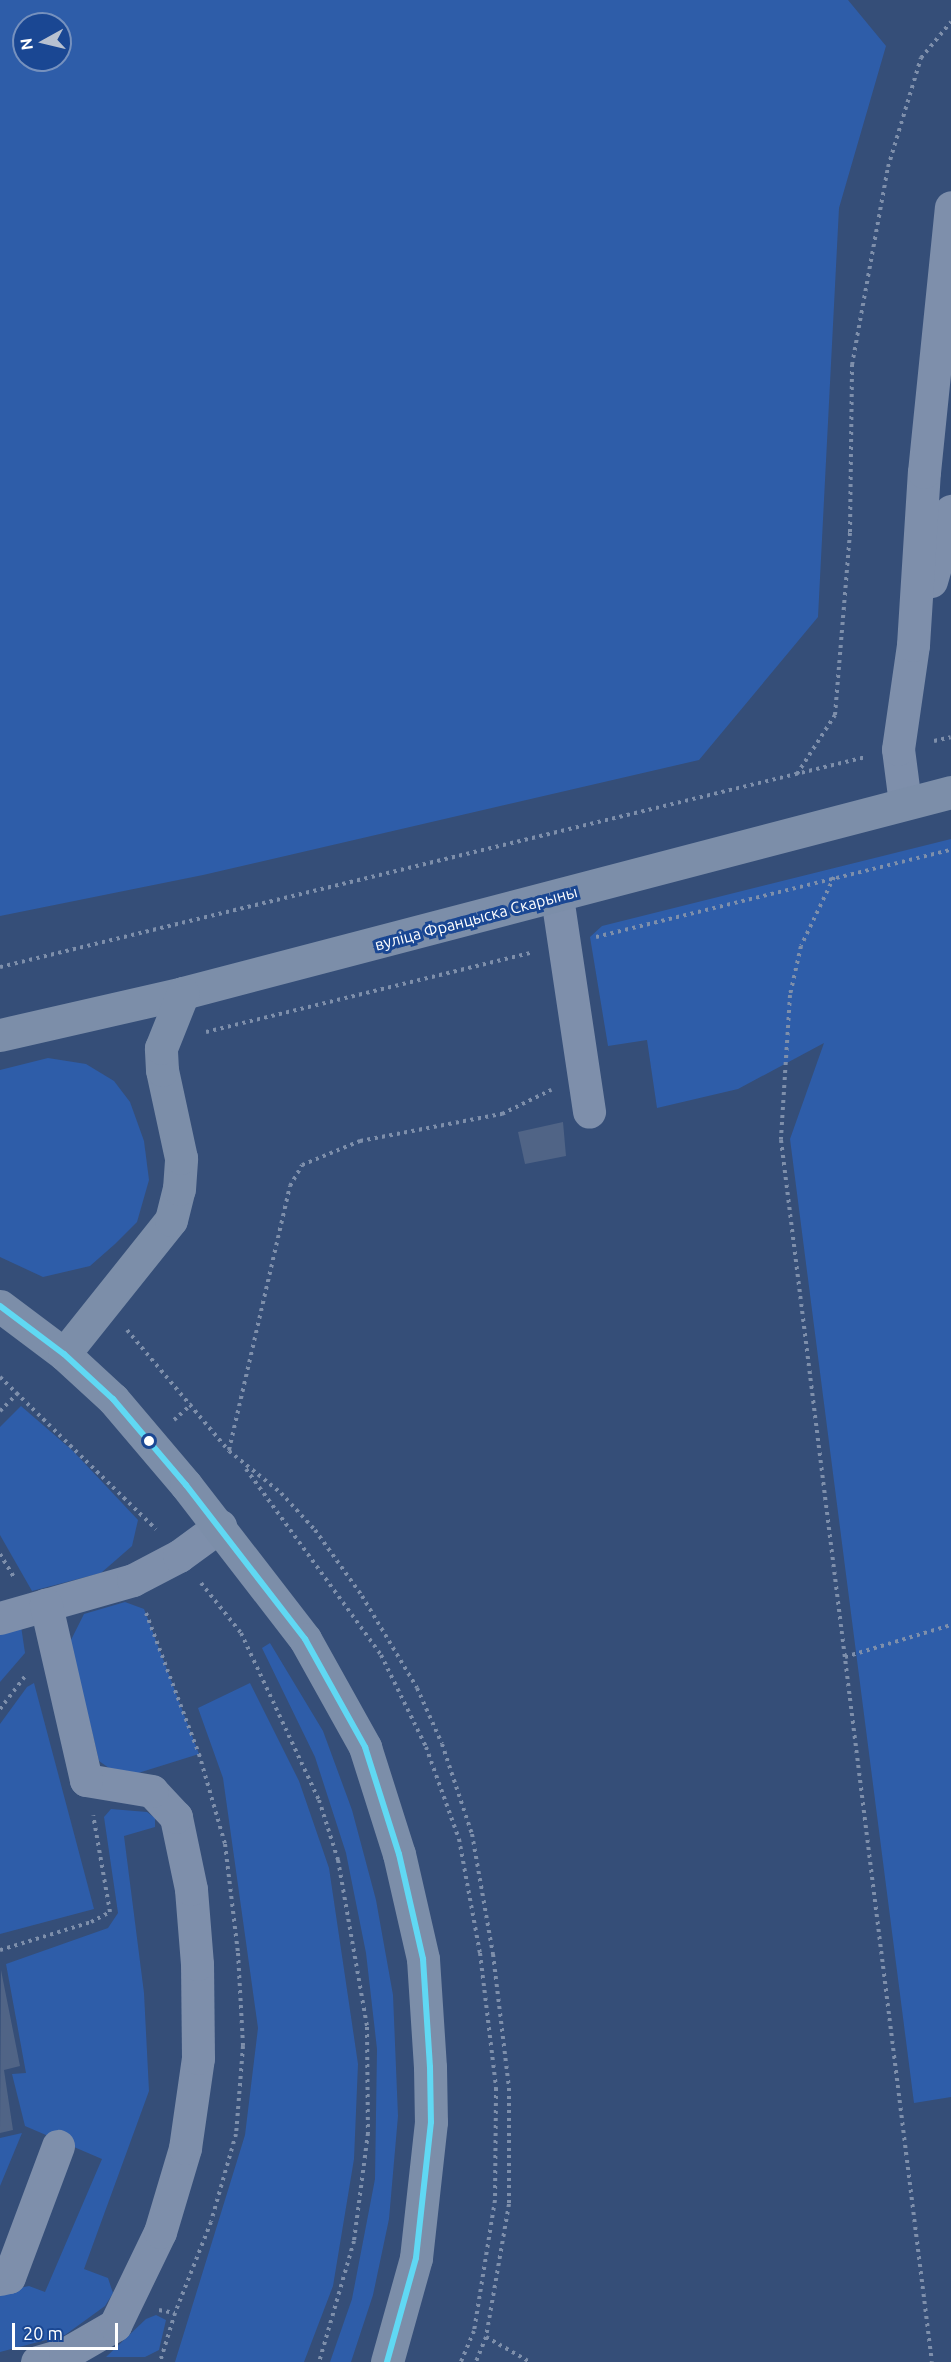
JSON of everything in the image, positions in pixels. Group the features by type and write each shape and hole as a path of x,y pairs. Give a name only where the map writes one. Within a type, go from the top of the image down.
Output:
{"main road":[{"name":"вуліца Францыска Скарыны","path":"0,1035 183,993 557,897 951,792"},
{"path":"64,1354 171,1220 179,1189 180,1158 161,1048 183,993"},
{"path":"0,1306 64,1354 113,1400 220,1526 305,1639 365,1747 399,1854 423,1959 431,2111 427,2179 416,2258 387,2362"}],"street":[{"path":"905,803 898,749 913,645 924,472 951,207"},
{"path":"913,645 951,511"},
{"path":"557,897 589,1112"},
{"path":"0,1618 133,1580 179,1556 220,1526"},
{"path":"37,2362 65,2354 116,2325 160,2232 185,2148 198,2058 197,1964 191,1889 176,1817 152,1791 86,1780 46,1605"},
{"path":"0,2279 9,2277 58,2146"}],"path":[{"path":"797,774 835,715 850,532 852,365 888,167 921,58 951,22"},
{"path":"0,967 951,737"},
{"path":"834,877 801,946 792,986 781,1140 932,2362"},
{"path":"148,1353 229,1451 290,1186 302,1165 360,1141 502,1114 583,1074"},
{"path":"0,1377 19,1392 145,1516 241,1633 319,1800 338,1860 367,2027 368,2133 354,2241 319,2362"},
{"path":"0,1411 19,1392"},
{"path":"845,1657 951,1625"},
{"path":"0,1950 91,1922 110,1912 86,1780"},
{"path":"486,2337 530,2362"}],"shaded area":[{"path":"0,0 848,0 886,46 839,208 818,617 699,760 203,875 0,916"},
{"path":"951,839 951,2097 914,2103 790,1139 824,1043 738,1089 657,1108 647,1040 608,1046 590,937 602,926"},
{"path":"48,1058 86,1064 114,1081 130,1102 144,1141 149,1180 137,1222 115,1244 90,1266 43,1277 0,1257 0,1070"},
{"path":"21,1406 73,1451 138,1520 132,1546 101,1573 32,1591 0,1535 0,1427"},
{"path":"125,1602 144,1609 199,1754 135,1774 119,1775 99,1761 70,1642 84,1614"},
{"path":"21,1626 25,1653 0,1682 0,1631"},
{"path":"270,1643 323,1731 352,1810 376,1900 393,1995 398,2116 389,2219 373,2295 351,2362 330,2362 352,2299 375,2179 377,2049 366,1953 346,1853 315,1757 262,1648"},
{"path":"34,1683 94,1909 0,1934 0,1724 27,1687"},
{"path":"250,1683 299,1781 329,1868 358,2064 354,2159 333,2286 304,2362 175,2362 245,2135 258,2028 223,1778 198,1708"},
{"path":"111,1809 147,1812 155,1818 155,1827 124,1836 144,1993 149,2091 84,2269 108,2278 113,2293 105,2306 65,2335 0,2352 0,2292 29,2286 45,2292 102,2159 25,2126 12,2074 26,2073 6,1964 108,1928 118,1913 104,1817"},
{"path":"22,2133 0,2186 0,2138"},
{"path":"156,2315 166,2320 159,2350 145,2357 106,2357 146,2319"}],"building":[{"path":"563,1122 566,1156 525,1164 518,1132"},
{"path":"1,1970 20,2066 4,2070 13,2130 0,2133"}],"transit line":[{"path":"0,1306 64,1354 113,1399 186,1485 305,1639 365,1747 399,1854 423,1959 430,2067 431,2122 416,2258 387,2362"}]}
